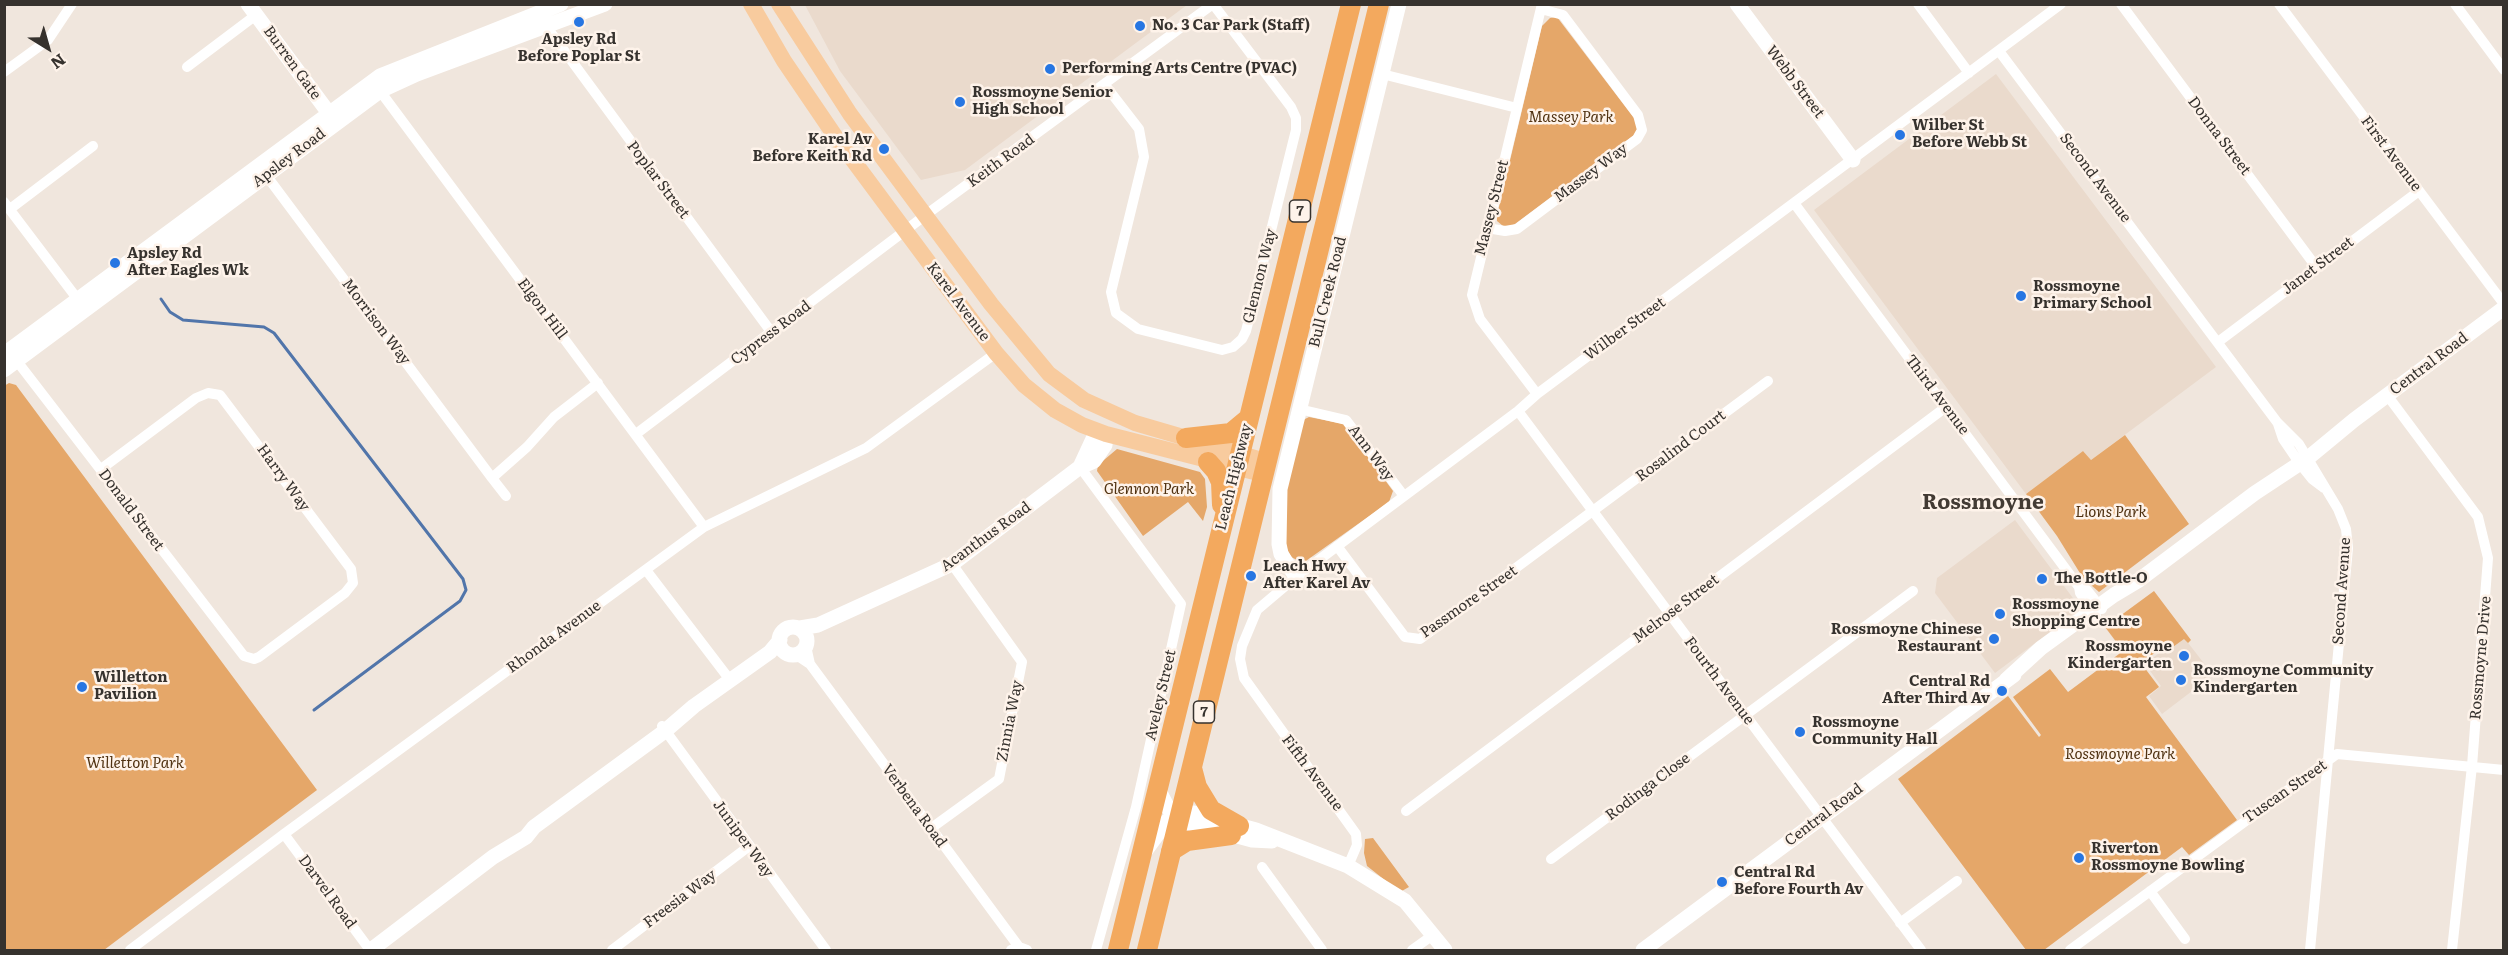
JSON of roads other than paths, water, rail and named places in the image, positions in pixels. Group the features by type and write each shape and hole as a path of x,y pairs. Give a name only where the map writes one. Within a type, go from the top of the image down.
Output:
{"highway":[{"name":"Leach Highway","path":"1118,951 1351,4"},
{"name":"Leach Highway","path":"1147,951 1263,467 1379,4"},
{"path":"1186,438 1231,433 1249,418"},
{"path":"1208,462 1216,471 1221,482 1222,523"},
{"path":"1191,766 1197,787 1210,810 1235,830"},
{"path":"1171,851 1187,841 1235,830"}],"main road":[{"name":"Karel Avenue","path":"751,4 809,99 905,231 996,353 1040,398 1082,425 1106,434 1208,462 1239,461"},
{"name":"Karel Avenue","path":"779,4 850,114 1031,356 1070,391 1096,406 1135,423 1186,438 1239,461 1263,467"},
{"path":"1096,406 1106,423 1106,434 1135,423"}],"street":[{"path":"4,72 48,40 72,4"},
{"name":"Apsley Road","path":"4,370 10,355 332,118 366,86 396,69 561,4"},
{"name":"Apsley Road","path":"332,118 380,91 417,74 605,4"},
{"name":"Keith Road","path":"905,231 1213,4"},
{"name":"Glennon Way","path":"1105,85 1139,129 1144,157 1111,292 1116,313 1138,329 1222,350 1233,347 1242,339 1246,331 1296,130 1296,118 1291,107 1213,4"},
{"name":"Bull Creek Road","path":"1296,577 1281,554 1279,544 1280,489 1399,4"},
{"name":"Webb Street","path":"1737,4 1853,160"},
{"path":"1918,4 1969,73"},
{"name":"Wilber Street","path":"1248,686 1241,670 1240,659 1251,619 1265,601 1518,411 1537,394 2061,4"},
{"name":"Donna Street","path":"2121,4 2317,268"},
{"name":"First Avenue","path":"2279,4 2504,306"},
{"path":"2455,4 2504,70"},
{"name":"Massey Street","path":"1537,394 1480,319 1475,308 1473,284 1542,7"},
{"name":"Massey Way","path":"1487,228 1505,231 1516,229 1636,139 1642,130 1638,115 1563,15 1542,7"},
{"path":"187,67 252,10"},
{"name":"Burren Gate","path":"252,10 332,118"},
{"name":"Poplar Street","path":"546,26 772,333"},
{"name":"Second Avenue","path":"1999,51 2277,422 2283,439 2302,458 2325,489 2338,509 2346,529 2348,548 2310,951"},
{"path":"1382,74 1517,108"},
{"name":"Elgon Hill","path":"380,91 704,527"},
{"path":"81,304 7,206 93,146"},
{"name":"Morrison Way","path":"263,170 506,496"},
{"name":"Janet Street","path":"2218,342 2419,191"},
{"name":"Third Avenue","path":"1794,203 2079,587 2080,593 2098,611"},
{"name":"Cypress Road","path":"636,434 905,231"},
{"name":"Central Road","path":"1643,951 2006,680 2040,659 2098,611 2302,458 2330,431 2354,420 2504,306"},
{"name":"Rhonda Avenue","path":"130,951 284,834 704,527 866,448 996,353"},
{"name":"Donald Street","path":"10,355 101,469 239,653 249,658 259,657"},
{"name":"Rosalind Court","path":"1593,512 1768,381"},
{"path":"492,478 528,447 554,417 598,383"},
{"name":"Harry Way","path":"101,469 196,398 208,393 220,395 229,405 351,569 354,580 345,593 259,657"},
{"name":"Rossmoyne Drive","path":"2387,395 2478,517 2484,534 2489,573 2472,766 2452,951"},
{"name":"Melrose Street","path":"1406,811 1946,406"},
{"name":"Ann Way","path":"1299,409 1346,420 1404,496"},
{"name":"Fourth Avenue","path":"1518,411 1921,951"},
{"name":"Acanthus Road","path":"371,951 493,857 505,842 520,831 534,827 730,680 792,644 818,625 952,564 1080,467 1093,439 1106,434"},
{"name":"Aveley Street","path":"1080,467 1181,604 1136,807 1096,951"},
{"name":"Passmore Street","path":"1337,546 1405,637 1420,639 1593,512"},
{"name":"Zinnia Way","path":"930,829 999,779 1022,662 952,564"},
{"path":"646,570 730,680"},
{"name":"Rodinga Close","path":"1551,860 1913,591"},
{"name":"Verbena Road","path":"792,644 810,664 1019,949"},
{"name":"Fifth Avenue","path":"1248,686 1356,834 1357,845 1348,866"},
{"name":"Juniper Way","path":"663,729 826,951"},
{"name":"Tuscan Street","path":"2070,951 2337,754 2504,770"},
{"path":"1158,789 1168,808 1178,820"},
{"path":"1142,855 1167,821 1178,820 1235,830 1252,840 1281,842 1348,866 1405,901 1444,951"},
{"name":"Darvel Road","path":"284,834 371,951"},
{"name":"Freesia Way","path":"612,951 748,847"},
{"path":"1262,867 1322,951"},
{"path":"1900,923 1957,881"},
{"path":"2150,891 2185,939"},
{"path":"1412,951 1432,935"}],"waterway":[{"path":"161,299 170,312 183,320 264,327 274,333 463,579 466,590 460,601 314,710"}],"place":[{"name":"Apsley Rd Before Poplar St","path":"579,22"},
{"name":"No. 3 Car Park (Staff)","path":"1140,26"},
{"name":"Performing Arts Centre (PVAC)","path":"1050,69"},
{"name":"Rossmoyne Senior High School","path":"960,102"},
{"name":"Wilber St Before Webb St","path":"1900,135"},
{"name":"Karel Av Before Keith Rd","path":"884,149"},
{"name":"Apsley Rd After Eagles Wk","path":"115,263"},
{"name":"Rossmoyne Primary School","path":"2021,296"},
{"name":"Leach Hwy After Karel Av","path":"1251,576"},
{"name":"The Bottle-O","path":"2042,579"},
{"name":"Rossmoyne Shopping Centre","path":"2000,614"},
{"name":"Rossmoyne Chinese Restaurant","path":"1994,639"},
{"name":"Rossmoyne Kindergarten","path":"2184,656"},
{"name":"Rossmoyne Community Kindergarten","path":"2181,680"},
{"name":"Willetton Pavilion","path":"82,687"},
{"name":"Central Rd After Third Av","path":"2002,691"},
{"name":"Rossmoyne Community Hall","path":"1800,732"},
{"name":"Riverton Rossmoyne Bowling","path":"2079,858"},
{"name":"Central Rd Before Fourth Av","path":"1722,882"}],"district":[{"name":"Rossmoyne","path":"1983,503"}],"park label":[{"name":"Massey Park","path":"1571,118"},
{"name":"Glennon Park","path":"1149,490"},
{"name":"Lions Park","path":"2111,513"},
{"name":"Rossmoyne Park","path":"2120,755"},
{"name":"Willetton Park","path":"135,764"}]}
